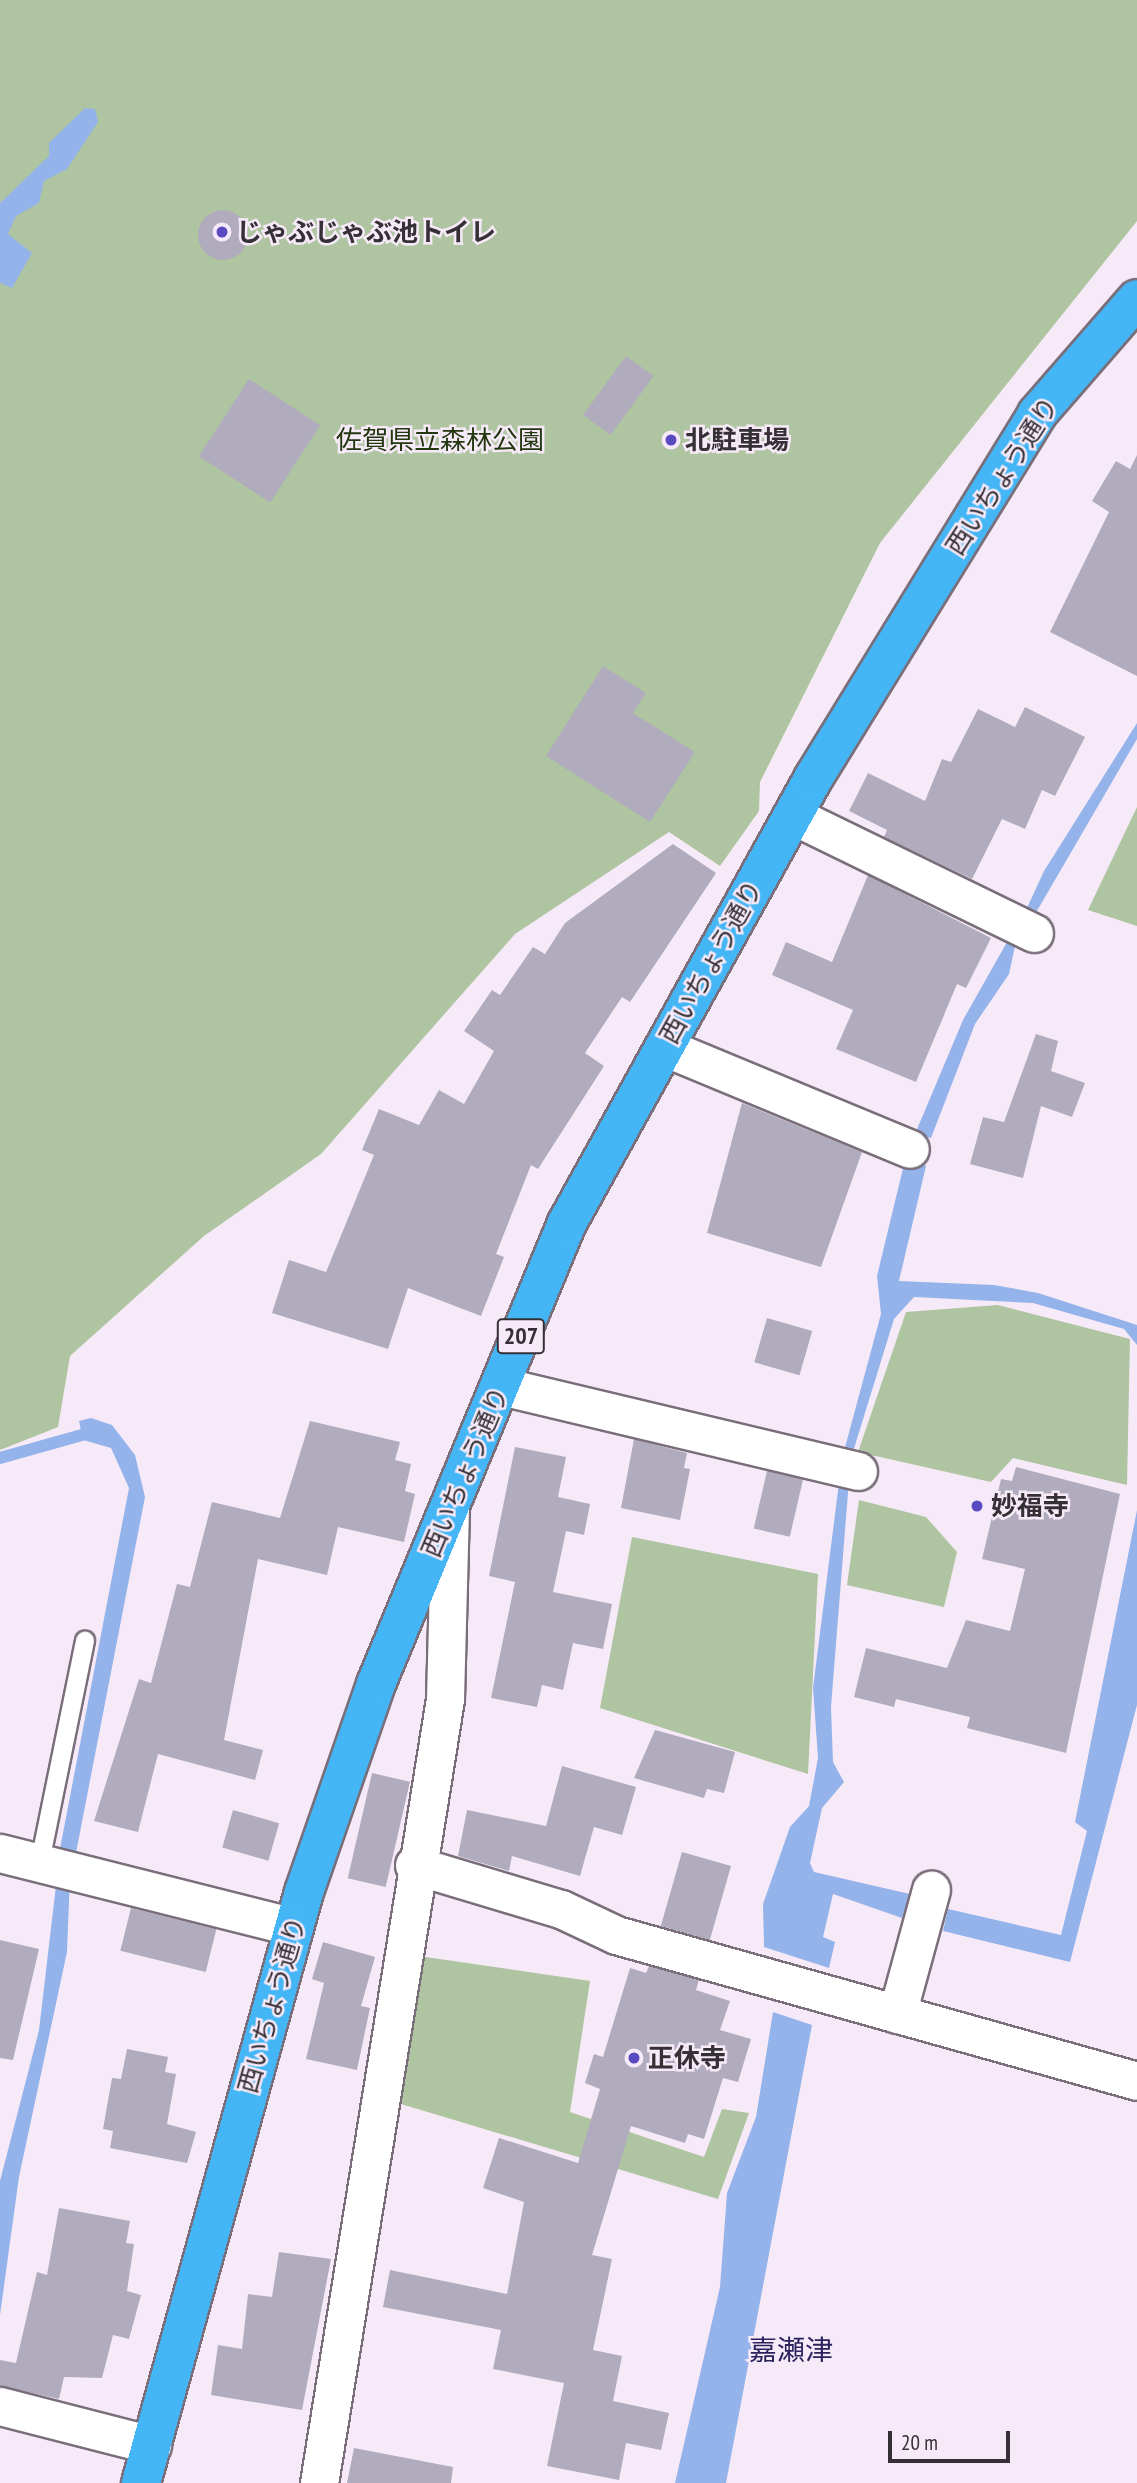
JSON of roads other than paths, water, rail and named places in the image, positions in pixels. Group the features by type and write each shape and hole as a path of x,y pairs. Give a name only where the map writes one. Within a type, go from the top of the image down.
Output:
{"highway":[{"name":"西いちょう通り","path":"141,2483 294,1927 376,1684 567,1223 794,816 1037,414 1137,299"}],"street":[{"path":"794,816 1023,928"},
{"path":"664,1047 910,1149"},
{"path":"501,1386 846,1468"},
{"path":"319,2483 386,2083 414,1865 445,1699 450,1505"},
{"path":"0,1853 294,1927"},
{"path":"414,1865 561,1909 616,1935 1137,2081"},
{"path":"897,2014 931,1890"},
{"path":"0,2406 152,2445"}],"lane":[{"path":"40,1862 85,1641"}],"water":[{"path":"85,108 95,109 98,122 67,169 44,181 39,203 16,216 8,234 32,253 12,288 0,283 0,203 49,156 49,143"},
{"path":"1137,723 1137,739 1034,916 1027,908 1044,871"},
{"path":"1007,942 1015,946 1009,974 975,1024 931,1138 915,1134 963,1020"},
{"path":"906,1156 926,1166 899,1281 994,1285 1038,1293 1137,1325 1137,1345 1124,1329 1033,1303 914,1297 894,1319 852,1455 844,1451 881,1314 877,1276"},
{"path":"91,1418 112,1425 135,1455 145,1497 75,1858 59,1854 129,1488 111,1448 83,1440 79,1421"},
{"path":"840,1475 849,1480 831,1707 833,1762 844,1782 822,1808 810,1863 814,1872 910,1894 902,1918 833,1894 823,1937 835,1942 829,1968 764,1947 763,1904 790,1827 809,1806 818,1758 813,1688"},
{"path":"1137,1510 1137,1705 1070,1962 943,1931 948,1909 1061,1935 1087,1831 1075,1822"},
{"path":"57,1877 70,1878 67,1952 19,2177 0,2315 0,2181 39,2030"},
{"path":"773,2012 812,2025 726,2483 675,2483 720,2287 727,2193 756,2117"}],"waterway":[{"path":"0,1458 82,1435"}],"place":[{"name":"じゃぶじゃぶ池トイレ","path":"222,232"},
{"name":"北駐車場","path":"671,440"},
{"name":"妙福寺","path":"977,1506"},
{"name":"正休寺","path":"634,2058"}],"district":[{"name":"嘉瀬津","path":"791,2350"}],"park label":[{"name":"佐賀県立森林公園","path":"440,440"}]}
